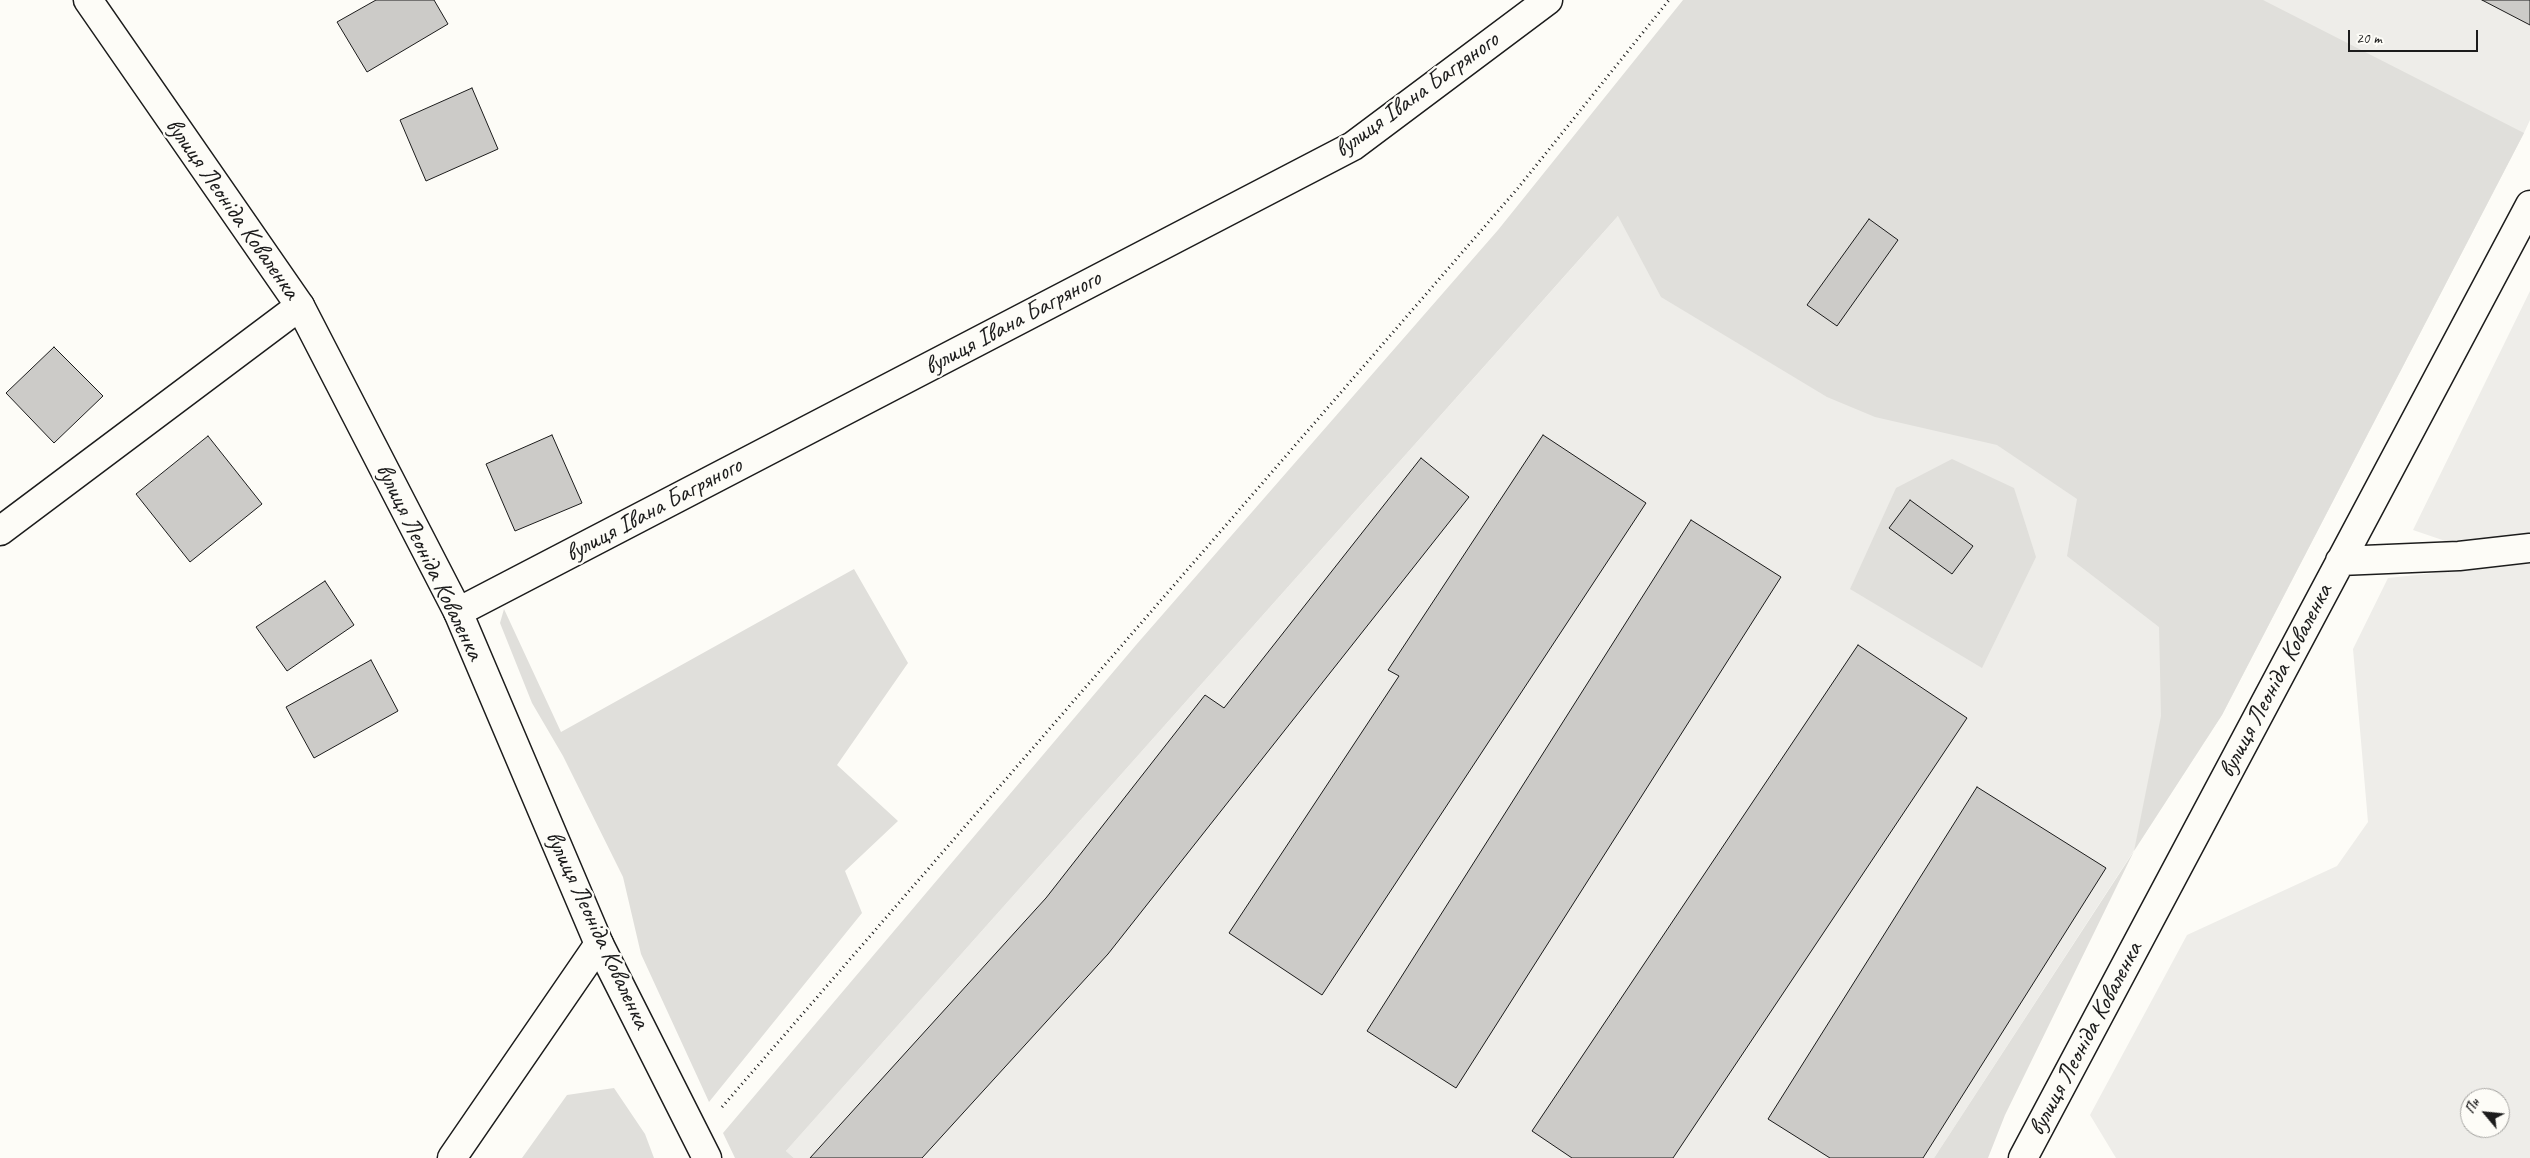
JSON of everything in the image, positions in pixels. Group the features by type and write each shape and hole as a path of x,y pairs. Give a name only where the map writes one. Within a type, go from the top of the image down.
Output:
{"street":[{"name":"вулиця Леоніда Коваленка","path":"88,0 300,306 458,612 599,944 702,1147"},
{"name":"вулиця Івана Багряного","path":"458,612 1353,146 1548,0"},
{"name":"вулиця Леоніда Коваленка","path":"2023,1158 2530,205"},
{"path":"0,532 300,306"},
{"path":"2340,561 2459,556 2530,548"},
{"path":"452,1158 599,944"}],"path":[{"path":"702,1147 1518,188 1669,0"}],"shaded area":[{"path":"1683,0 2263,0 2524,133 2222,715 2134,851 2161,716 2159,627 2067,556 2077,499 1997,445 1875,417 1827,397 1661,297 1618,216 786,1151 794,1158 735,1158 723,1133 1136,645 1498,230"},
{"path":"1805,0 2530,0 2530,120 2524,133 2222,715 1934,1158 794,1158 786,1151 1619,215"},
{"path":"2530,291 2530,536 2457,545 2413,530"},
{"path":"1952,459 2014,488 2036,557 1982,668 1850,589 1896,488"},
{"path":"2530,563 2530,1158 2116,1158 2090,1115 2187,935 2337,866 2368,822 2353,649 2388,578"},
{"path":"854,569 908,663 837,765 898,821 845,871 862,913 709,1102 641,954 623,877 563,756 532,703 500,623 504,609 561,732"},
{"path":"2134,851 2005,1115 1988,1158 1934,1158"},
{"path":"614,1088 645,1134 654,1158 522,1158 567,1095"}],"building":[{"path":"376,0 434,0 448,24 367,72 337,22"},
{"path":"2482,0 2530,0 2530,25"},
{"path":"472,88 498,149 426,181 400,120"},
{"path":"1869,219 1898,240 1837,326 1807,305"},
{"path":"54,347 103,396 54,443 6,393"},
{"path":"552,435 582,503 515,531 486,464"},
{"path":"1543,435 1646,503 1322,995 1229,933 1399,676 1388,670"},
{"path":"208,436 262,504 190,562 136,494"},
{"path":"1421,458 1469,497 1108,954 922,1158 810,1158 1046,898 1205,695 1224,708"},
{"path":"1910,500 1973,546 1952,574 1889,528"},
{"path":"1691,520 1781,577 1456,1088 1367,1031"},
{"path":"325,581 354,625 287,671 256,627"},
{"path":"1858,645 1967,718 1673,1158 1572,1158 1532,1131"},
{"path":"371,660 398,711 314,758 286,707"},
{"path":"1977,787 2106,868 1923,1158 1830,1158 1768,1119"}]}
